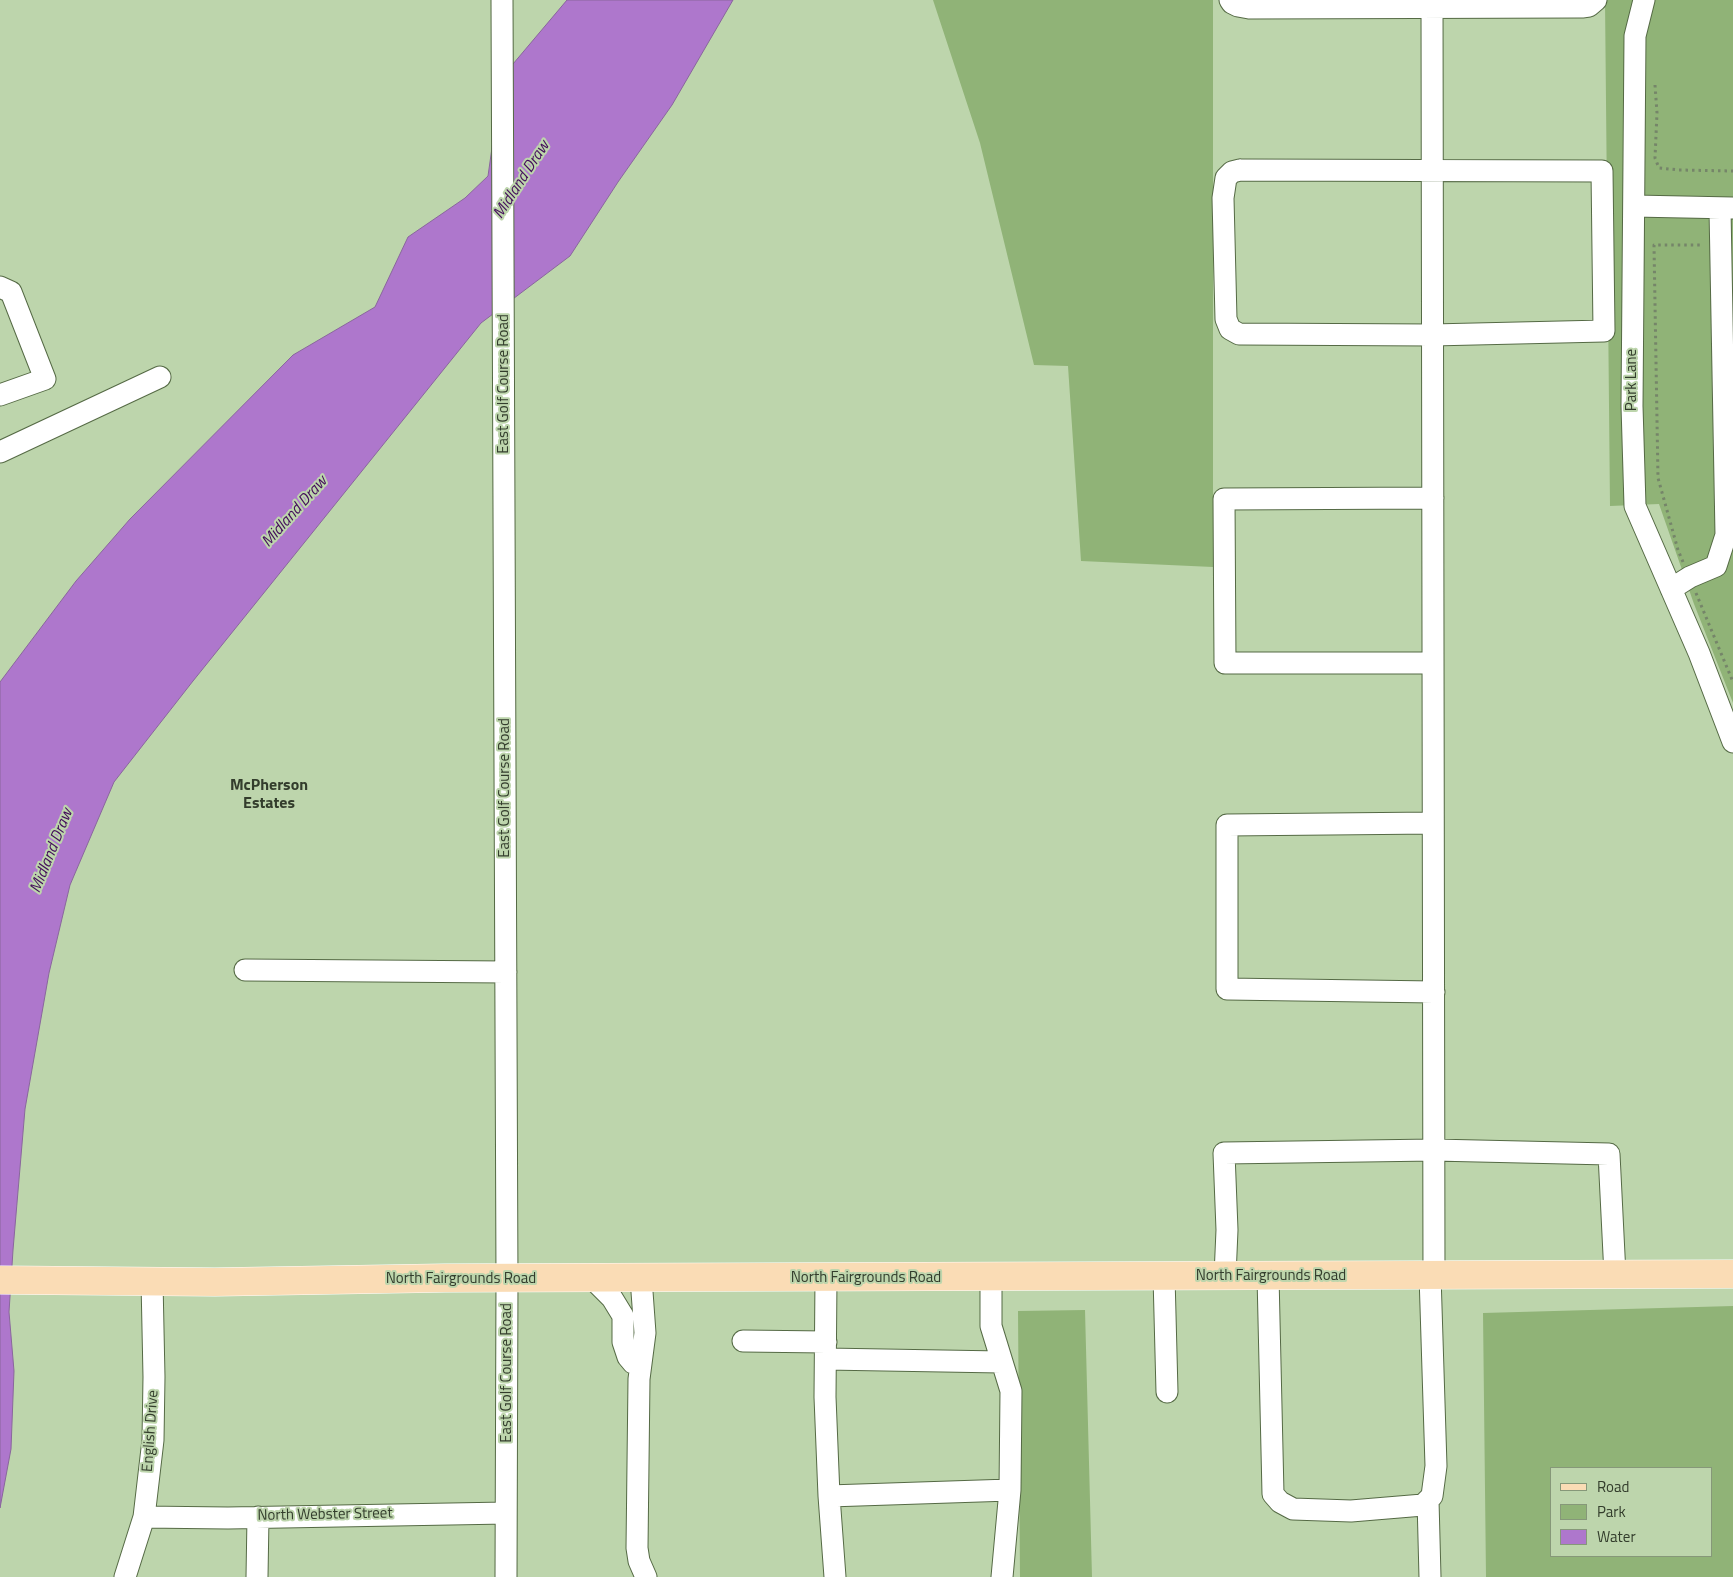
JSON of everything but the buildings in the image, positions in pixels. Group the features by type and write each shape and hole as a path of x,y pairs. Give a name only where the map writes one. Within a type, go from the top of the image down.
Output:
{"main road":[{"name":"North Fairgrounds Road","path":"6,1280 215,1282 445,1278 1733,1274"}],"street":[{"name":"East Golf Course Road","path":"502,0 507,1279 506,1577"},
{"path":"1230,0 1238,6 1249,8 1432,4 1582,7 1589,6 1596,0"},
{"name":"Park Lane","path":"1644,0 1635,36 1632,406 1635,506 1699,653 1733,742"},
{"path":"1268,1276 1273,1494 1280,1502 1293,1509 1352,1511 1424,1505 1432,1496 1436,1466 1432,1275 1434,992 1432,4"},
{"path":"1240,170 1432,170 1602,171 1604,332 1432,335 1250,335 1239,334 1230,329 1226,319 1223,198 1226,178 1232,172 1240,170"},
{"path":"1634,206 1727,209 1721,244 1726,535 1716,566 1690,577 1672,589"},
{"path":"0,287 11,292 45,379 0,396"},
{"path":"0,452 160,378"},
{"path":"1433,498 1224,499 1225,663 1433,662"},
{"path":"1433,823 1227,825 1227,990 1434,992"},
{"path":"245,970 506,972"},
{"path":"1226,1276 1227,1230 1224,1153 1434,1150 1609,1154 1615,1275"},
{"path":"1164,1276 1167,1392"},
{"path":"991,1277 990,1326 1011,1391 1010,1490 1002,1577"},
{"path":"593,1278 612,1298 623,1316 623,1342 628,1357 633,1363 641,1363"},
{"path":"641,1278 645,1333 639,1379 637,1548 639,1561 646,1573 646,1577"},
{"path":"826,1278 829,1496 835,1577"},
{"name":"English Drive","path":"125,1577 144,1517 153,1440 152,1281"},
{"path":"743,1341 826,1350 1001,1362"},
{"path":"829,1496 1010,1490"},
{"path":"1428,1500 1430,1577"},
{"name":"North Webster Street","path":"144,1517 506,1513"},
{"path":"257,1577 258,1517"}],"path":[{"path":"1654,84 1657,113 1655,158 1659,168 1733,171"},
{"path":"1721,244 1654,246 1658,478 1678,550 1733,682"}],"green space":[{"path":"933,0 1213,0 1213,567 1081,561 1068,366 1034,365 980,143"},
{"path":"1605,0 1733,0 1733,703 1694,604 1659,504 1610,506"},
{"path":"1733,1306 1733,1577 1486,1577 1483,1313"},
{"path":"1085,1310 1092,1577 1020,1577 1018,1311"}],"water":[{"name":"Midland Draw","path":"567,0 733,0 672,105 618,182 570,256 481,323 114,782 70,885 49,973 25,1109 9,1312 14,1371 11,1449 0,1508 0,682 76,581 130,519 293,355 375,307 408,237 465,198 488,176 502,77"}],"district":[{"name":"McPherson Estates","path":"269,795"}]}
